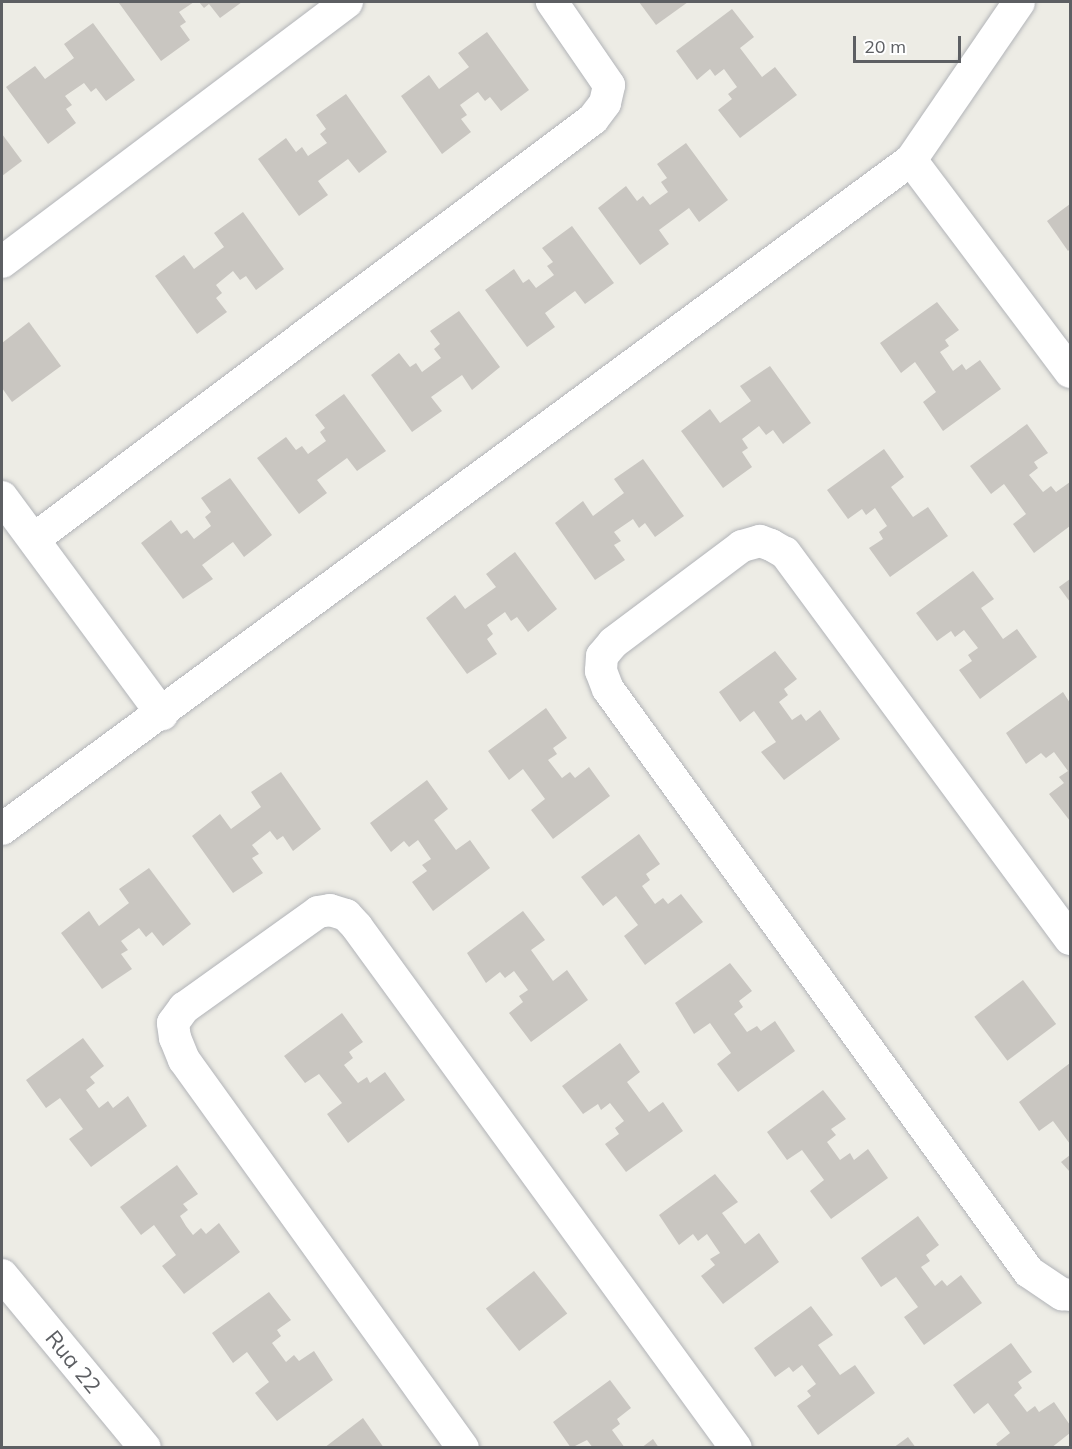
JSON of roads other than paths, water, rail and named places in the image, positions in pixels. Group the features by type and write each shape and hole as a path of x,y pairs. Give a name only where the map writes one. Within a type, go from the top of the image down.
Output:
{"street":[{"path":"2,262 346,2"},
{"path":"34,539 593,119 605,103 609,85 552,2"},
{"path":"2,829 162,714 911,160 1019,2"},
{"path":"911,160 1071,372"},
{"path":"2,497 162,714"},
{"path":"1071,939 785,553 760,541 742,546 613,643 602,656 601,671 608,689 1029,1272 1062,1294 1071,1295"},
{"path":"463,1448 184,1060 175,1038 173,1023 184,1008 318,912 330,910 346,915 357,927 736,1448"},
{"name":"Rua 22","path":"2,1275 145,1448"}]}
